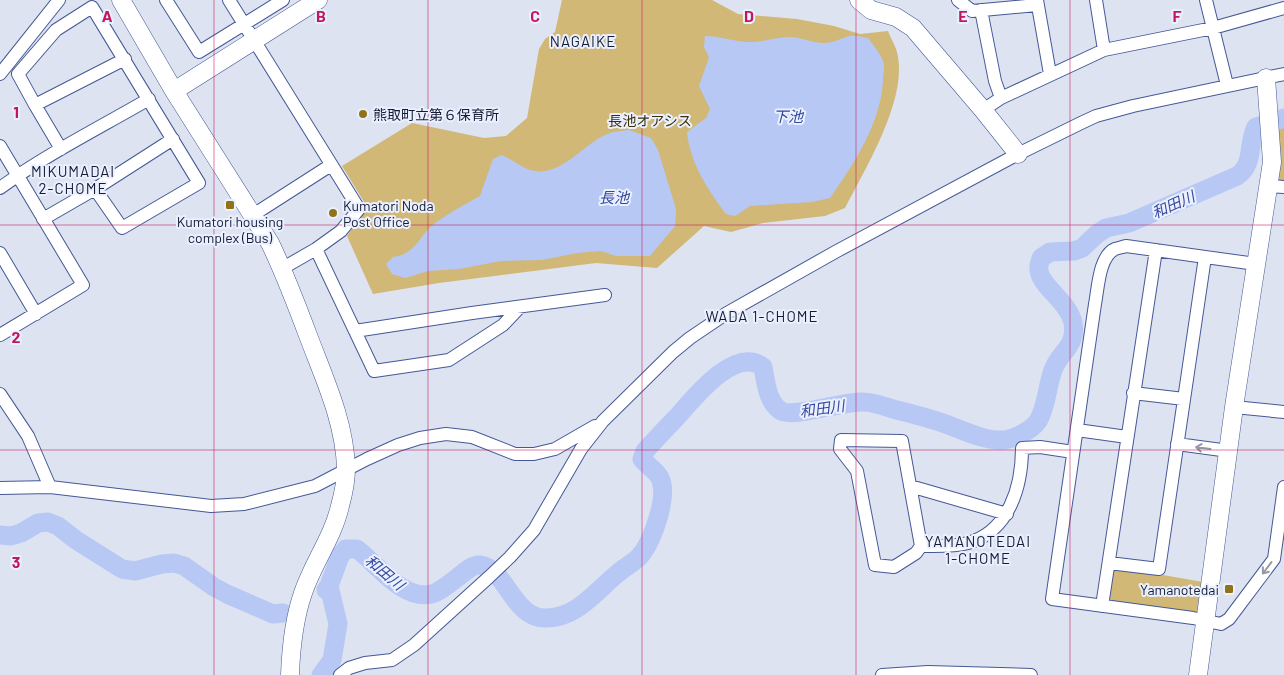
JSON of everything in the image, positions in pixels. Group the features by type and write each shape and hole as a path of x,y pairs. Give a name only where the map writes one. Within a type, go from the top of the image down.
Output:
{"street":[{"path":"0,74 58,0"},
{"path":"121,0 174,90 270,243 282,268 332,398 343,440 346,470 340,506 331,534 303,592 295,621 290,675"},
{"path":"166,0 198,52 283,0"},
{"path":"229,0 359,209 341,231 316,249 282,268"},
{"path":"174,90 318,0"},
{"path":"859,0 872,10 896,17 912,28 983,110 1018,154"},
{"path":"958,0 972,11 1037,2 1050,74"},
{"path":"1096,0 1104,50"},
{"path":"1206,0 1227,85"},
{"path":"61,150 18,74 56,30 92,7 199,183 122,228 94,189"},
{"path":"983,110 1001,98 1104,50 1213,28 1284,8"},
{"path":"981,10 995,81 1001,98"},
{"path":"35,105 124,59"},
{"path":"340,675 350,668 365,663 392,660 414,645 510,557 534,530 581,449 604,421 684,342 727,313 1018,154 1096,116 1227,85 1284,74"},
{"path":"1198,675 1234,407 1256,264 1276,187 1272,162 1266,78"},
{"path":"0,188 18,175 149,99"},
{"path":"43,219 173,139"},
{"path":"0,146 84,285 0,334"},
{"path":"253,215 331,165"},
{"path":"1256,264 1126,246 1114,249 1106,257 1101,270 1095,304 1052,599 1206,620 1221,624 1229,619 1274,559 1284,487"},
{"path":"316,249 374,371 449,360 503,324 520,307"},
{"path":"1102,606 1156,250"},
{"path":"0,253 36,314"},
{"path":"1109,563 1159,569 1204,257"},
{"path":"355,331 605,295"},
{"path":"1133,393 1184,399"},
{"path":"0,394 28,436 50,487"},
{"path":"1234,407 1284,412"},
{"path":"0,488 50,487 219,505 244,504 315,486 398,445 420,438 446,434 472,437 515,454 534,454 555,449 604,421"},
{"path":"1077,430 1127,437"},
{"path":"841,440 902,441 910,486 921,546 916,553 894,567 876,565 857,471 840,449 841,440"},
{"path":"1177,444 1229,451"},
{"path":"921,546 950,546 968,543 998,526 1007,514 1018,487 1022,463 1022,448 1040,447 1073,452"},
{"path":"910,486 1007,514"},
{"path":"882,675 1031,675"}],"green space":[{"name":"長池オアシス","path":"562,0 712,0 738,14 797,19 834,26 860,34 888,31 898,57 899,75 896,94 882,135 845,208 825,216 763,223 731,232 704,226 657,268 596,263 439,283 373,294 347,236 366,205 342,166 412,123 484,138 506,136 527,118 539,49 545,39 555,32"},
{"path":"1278,128 1284,128 1284,187 1268,186"},
{"path":"1109,563 1159,569 1163,575 1203,582 1199,608 1193,618 1102,606"}],"water":[{"name":"下池","path":"705,36 747,42 793,37 823,43 833,42 849,36 868,38 880,54 884,65 881,96 872,127 865,142 830,198 812,202 750,206 735,216 726,214 701,176 692,155 687,132 706,118 710,109 699,86 709,57 704,47"},
{"name":"長池","path":"629,130 651,138 658,150 676,209 675,226 650,256 616,256 601,251 577,253 542,260 501,261 459,269 428,271 405,278 392,274 386,264 393,257 413,248 435,223 480,196 493,159 502,155 530,170 542,171 552,169 562,165 600,138 612,132"}],"waterway":[{"name":"和田川","path":"326,590 340,556 346,549 357,549 391,580 401,587 421,595 436,593 471,567 480,565 489,568 497,575 525,611 535,616 557,617 577,609 639,557 654,531 661,507 662,486 658,475 642,459 645,451 704,387 728,368 740,363 752,362 763,367 770,397 776,407 787,413 855,402 867,402 929,418 971,434 995,440 1006,440 1022,434 1038,421 1053,370 1073,338 1074,331 1073,323 1066,308 1041,276 1039,267 1041,258 1050,252 1074,251 1082,248 1106,228 1129,223 1237,176 1243,171 1249,160 1253,133 1256,127 1284,118"},
{"name":"和田川","path":"0,535 11,536 21,533 38,523 48,522 58,526 76,540 122,569 135,571 174,563 184,566 227,594 273,614 283,613"},
{"path":"321,675 332,660 338,624 329,586"}],"place":[{"name":"熊取町立第６保育所","path":"363,114"},
{"name":"Kumatori housing complex (Bus)","path":"230,205"},
{"name":"Kumatori Noda Post Office","path":"333,213"},
{"name":"Yamanotedai","path":"1229,589"}],"district":[{"name":"NAGAIKE","path":"583,41"},
{"name":"MIKUMADAI 2-CHOME","path":"73,180"},
{"name":"WADA 1-CHOME","path":"762,316"},
{"name":"YAMANOTEDAI 1-CHOME","path":"978,550"}]}
